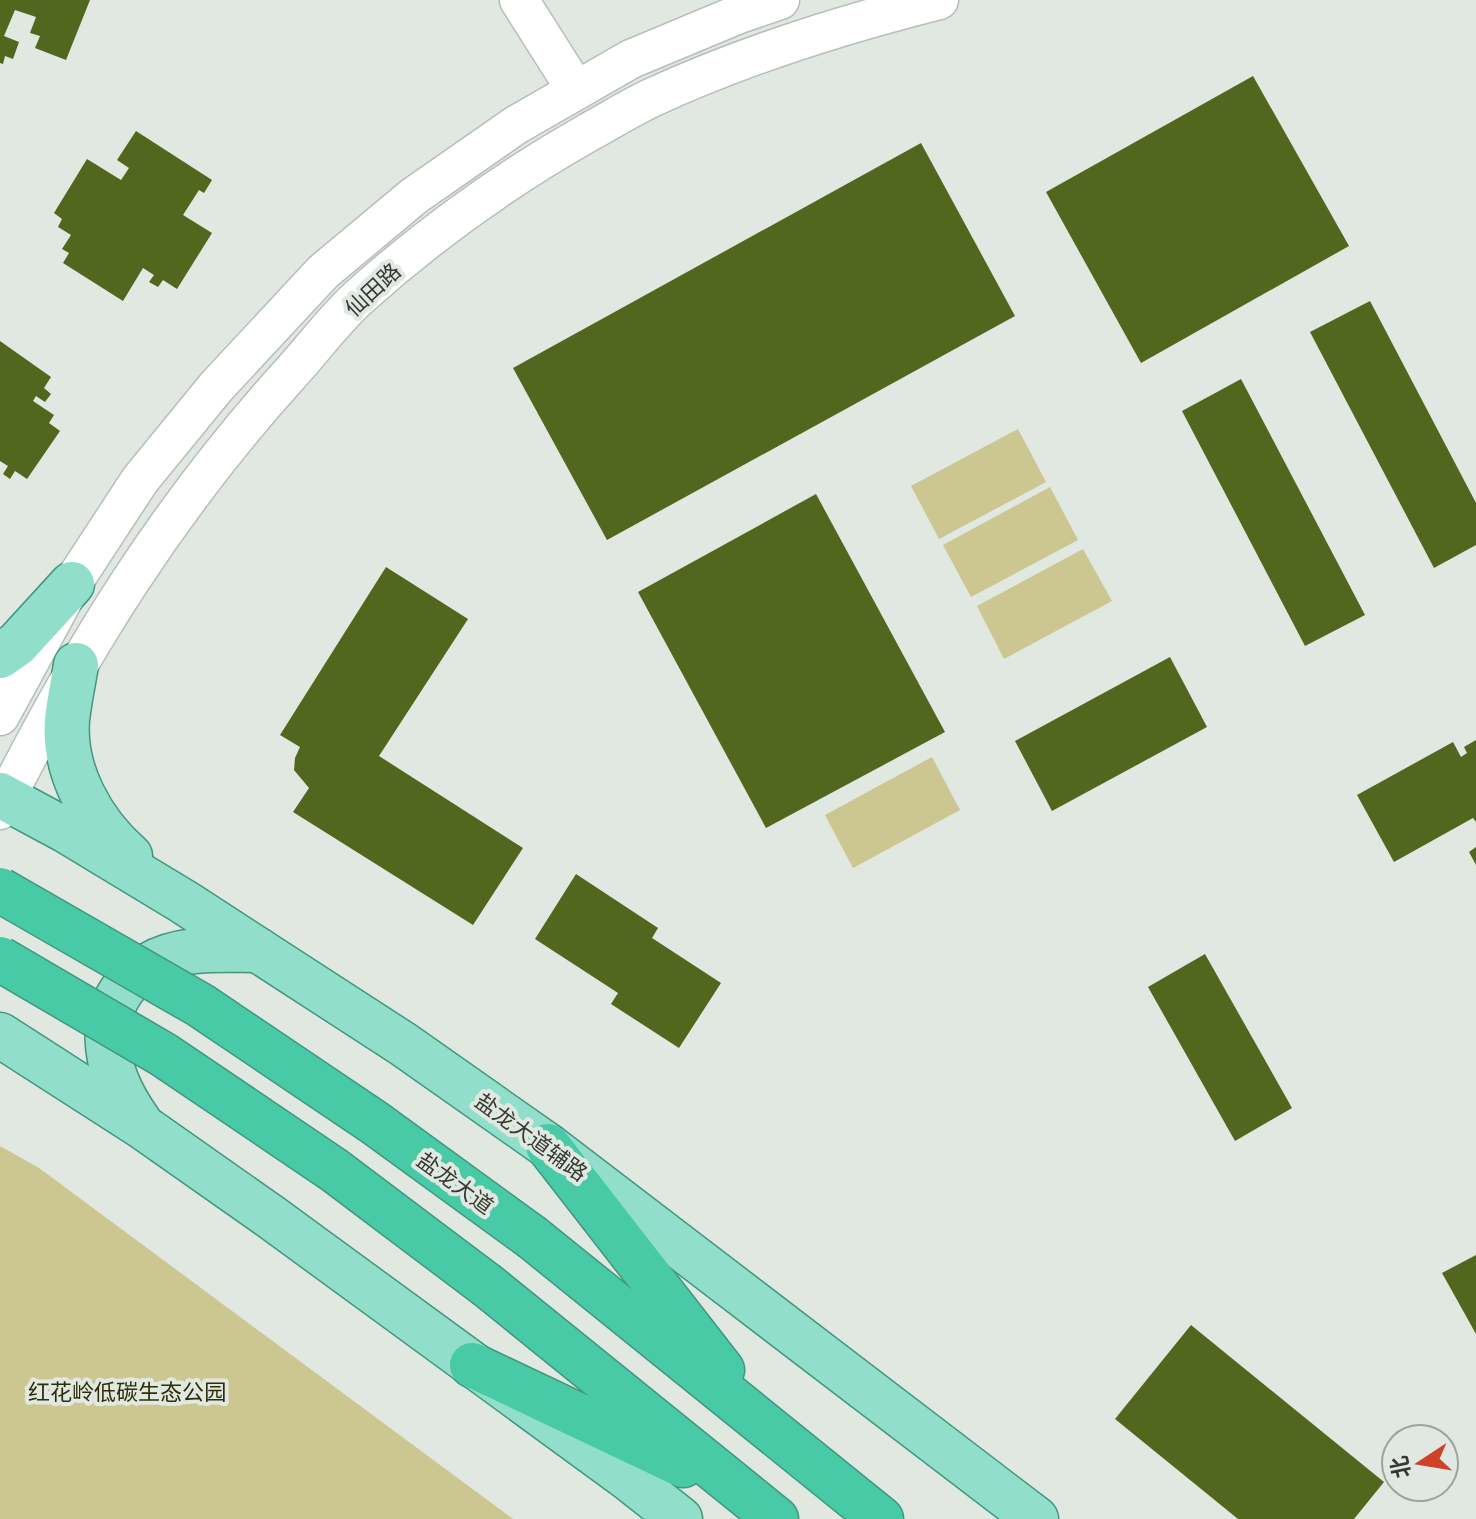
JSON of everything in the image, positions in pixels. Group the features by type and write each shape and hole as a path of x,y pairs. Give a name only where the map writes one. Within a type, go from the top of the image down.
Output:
{"highway":[{"name":"盐龙大道","path":"0,890 200,1005 375,1123 533,1238 881,1519"},
{"path":"0,959 177,1064 334,1170 488,1286 761,1507"},
{"path":"548,1146 768,1428"},
{"path":"472,1365 761,1507"}],"main road":[{"path":"0,656 17,644 72,584"},
{"path":"76,665 67,722 71,765 86,803 121,848 184,902"},
{"name":"盐龙大道辅路","path":"2,801 65,830 184,902 403,1044 548,1146 1036,1519"},
{"path":"143,1127 122,1098 111,1070 106,1038 112,1009 124,987 150,964 181,954 211,950 258,950"},
{"path":"0,1035 143,1127 271,1217 680,1519"}],"street":[{"path":"519,0 576,90"},
{"name":"仙田路","path":"0,716 72,584 140,480 216,387 323,272 414,196 516,125 631,59 780,0"},
{"name":"仙田路","path":"2,801 76,665 173,516 255,412 356,301 441,227 544,157 649,99 756,53 854,22 939,0"}],"green space":[{"path":"1018,429 1046,482 939,539 911,486"},
{"path":"1050,487 1078,540 971,597 943,545"},
{"path":"1083,549 1112,601 1004,659 977,606"},
{"path":"932,757 960,810 853,868 825,815"},
{"name":"红花岭低碳生态公园","path":"0,1146 39,1168 513,1519 0,1519"}],"building":[{"path":"0,0 90,0 66,60 35,48 40,36 30,33 36,17 15,10 4,36 19,42 13,59 5,56 3,64 0,63"},
{"path":"1253,76 1349,246 1141,363 1046,192"},
{"path":"136,131 212,180 204,193 199,190 183,215 212,233 177,289 163,280 158,287 149,282 154,275 143,268 123,301 63,263 69,253 62,249 71,235 58,227 62,219 54,213 87,159 121,180 129,168 117,160"},
{"path":"921,143 1015,316 607,540 513,368"},
{"path":"1370,301 1476,503 1476,545 1434,568 1310,332"},
{"path":"0,341 51,377 44,388 51,394 45,402 36,396 33,401 54,415 49,423 60,431 27,479 15,471 10,479 3,474 8,466 0,461"},
{"path":"1241,379 1365,615 1305,646 1182,411"},
{"path":"816,494 945,732 766,828 638,592"},
{"path":"386,567 468,619 379,756 523,848 473,925 293,812 309,788 294,770 300,747 280,735"},
{"path":"1170,657 1207,727 1052,811 1015,741"},
{"path":"1476,740 1476,822 1473,818 1394,862 1357,795 1453,742 1461,757 1467,753 1464,747"},
{"path":"1476,847 1476,865 1469,852"},
{"path":"576,874 658,928 652,938 721,983 679,1048 611,1004 618,993 535,939"},
{"path":"1205,954 1292,1108 1235,1141 1148,987"},
{"path":"1476,1255 1476,1334 1442,1273"},
{"path":"1191,1325 1380,1479 1380,1487 1354,1519 1238,1519 1115,1419"}]}
